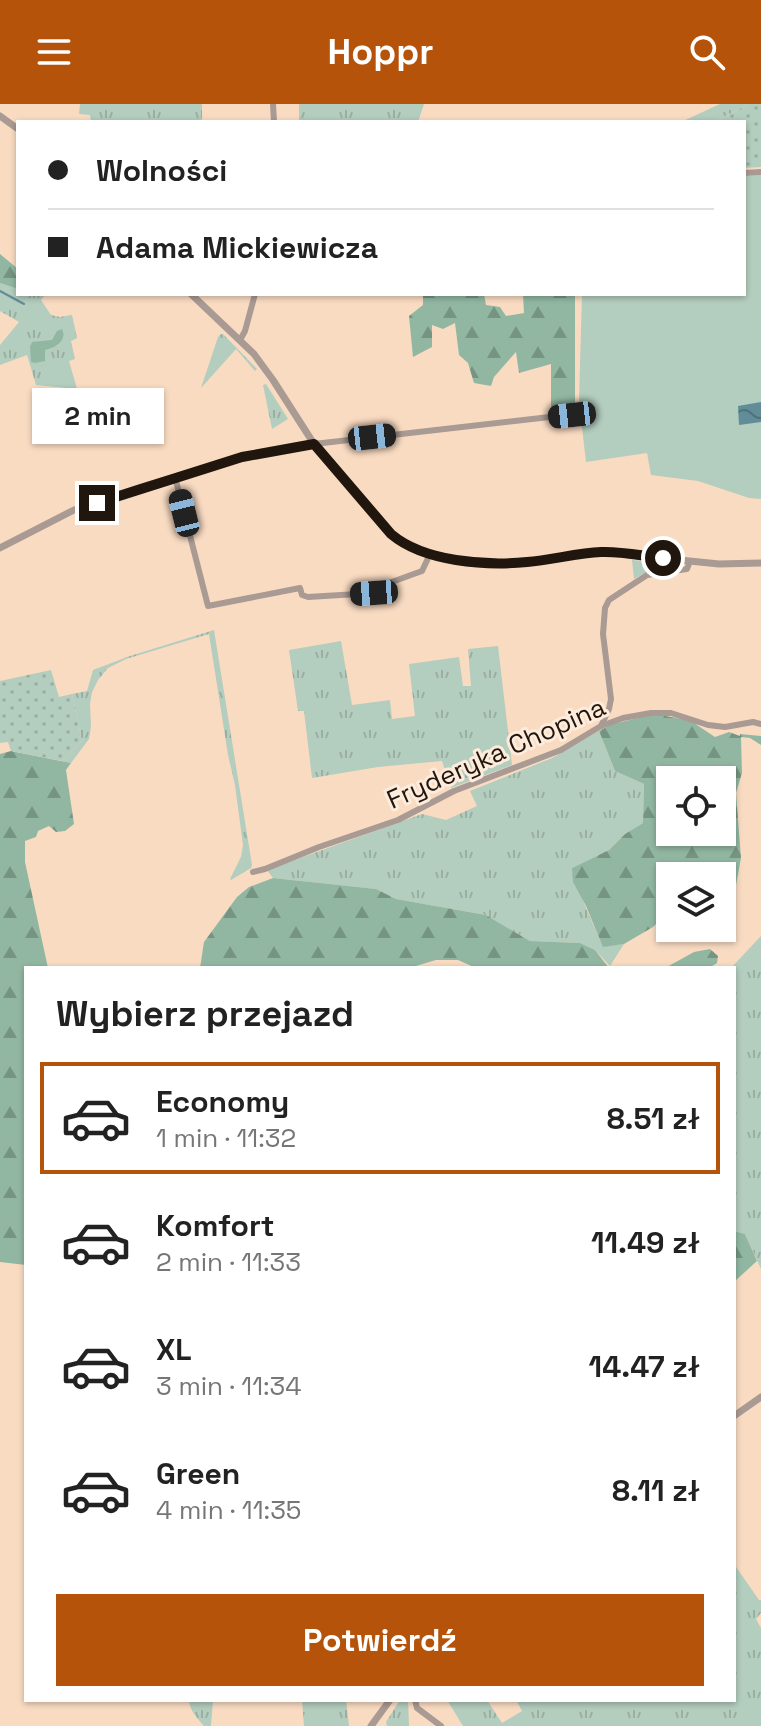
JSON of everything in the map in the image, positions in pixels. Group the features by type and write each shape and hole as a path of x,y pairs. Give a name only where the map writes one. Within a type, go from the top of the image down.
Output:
{"street":[{"path":"193,296 254,354 314,444 391,534 408,546 430,554 487,563 527,562 601,552 719,564 761,563"},
{"path":"240,340 254,296"},
{"path":"0,548 74,510 242,457 314,444 576,414"},
{"path":"175,477 208,606 300,588 302,595 308,597 374,593 389,583 422,571 430,554"},
{"path":"601,726 611,699 603,634 605,608 609,600 647,575 687,569 690,561"},
{"name":"Fryderyka Chopina","path":"253,872 398,820 454,791 561,750 601,726 623,718 671,713 708,725 761,724"},
{"path":"736,1415 761,1397"},
{"path":"371,1726 389,1702"},
{"path":"416,1702 417,1708 441,1726"}],"green space":[{"path":"80,104 202,104 202,120 91,120 90,115 79,114"},
{"path":"299,104 424,104 419,120 299,120"},
{"path":"720,104 749,104 718,120 685,120"},
{"path":"749,104 761,104 761,167 746,168 746,120 718,120"},
{"path":"761,175 761,499 698,481 651,475 647,453 586,462 579,401 582,296 746,296 746,176"},
{"path":"0,254 16,267 16,288 0,283"},
{"path":"0,283 16,288 16,296 44,296 41,300 51,315 72,315 77,338 71,341 75,359 69,361 77,389 36,385 27,355 0,365 0,345 19,322 0,311"},
{"path":"423,296 484,296 486,305 500,307 506,316 524,313 523,296 575,296 575,408 551,410 551,364 519,373 516,352 494,377 491,386 474,383 468,363 459,355 455,323 443,329 432,325 432,347 413,357 409,316 423,305"},
{"path":"62,329 62,340 45,350 45,361 31,362 32,342 52,340"},
{"path":"221,334 257,369 255,371 236,349 201,388 218,337"},
{"path":"266,384 288,419 272,429 263,385"},
{"path":"632,560 682,565 648,571 634,579"},
{"path":"214,630 252,865 231,880 243,845 209,634 126,659 108,668 92,692 89,739 71,763 62,761 82,741 72,694 87,691 93,670 130,656"},
{"path":"341,641 352,705 390,700 392,719 415,716 409,664 459,657 463,686 471,686 468,649 498,646 512,765 451,788 442,761 312,778 304,711 298,711 289,650"},
{"path":"51,670 59,697 72,694 82,741 62,761 11,751 8,742 0,743 0,681"},
{"path":"656,714 691,721 715,737 729,732 740,736 761,736 761,745 750,738 741,737 742,773 736,793 741,858 736,885 736,862 656,862 656,924 624,944 603,947 573,882 572,868 609,850 625,834 643,823 644,784 615,771 599,731 612,724"},
{"path":"599,731 615,771 644,784 643,823 625,834 609,850 572,868 603,946 624,944 610,966 595,950 580,943 530,941 486,915 396,899 375,889 273,878 267,870 422,814 446,820 477,806 470,791 552,758"},
{"path":"11,751 71,763 66,770 74,824 65,831 56,832 49,826 38,831 36,837 25,841 25,862 48,966 24,966 24,1265 0,1262 0,754"},
{"path":"273,878 376,889 396,899 486,915 530,941 580,943 595,950 607,966 472,966 458,960 436,960 416,966 200,966 204,942 237,897 249,887"},
{"path":"761,936 761,1269 745,1234 736,1232 736,966 733,966"},
{"path":"710,949 718,956 717,963 712,966 669,966 694,952"},
{"path":"736,1232 745,1234 757,1261 736,1280"},
{"path":"736,1567 761,1600 761,1613 756,1619 761,1628 761,1726 463,1726 448,1702 488,1702 502,1723 522,1711 517,1702 736,1702"},
{"path":"213,1702 211,1726 204,1726 189,1704"},
{"path":"302,1702 346,1702 349,1726 304,1726"},
{"path":"399,1702 408,1702 409,1726 387,1726 386,1722"}],"water":[{"path":"761,402 761,422 739,425 738,406"}],"waterway":[{"path":"0,291 24,304"}],"route":[{"path":"97,503 242,457 314,444 391,534 419,551 487,563 527,562 601,552 663,558"}]}
